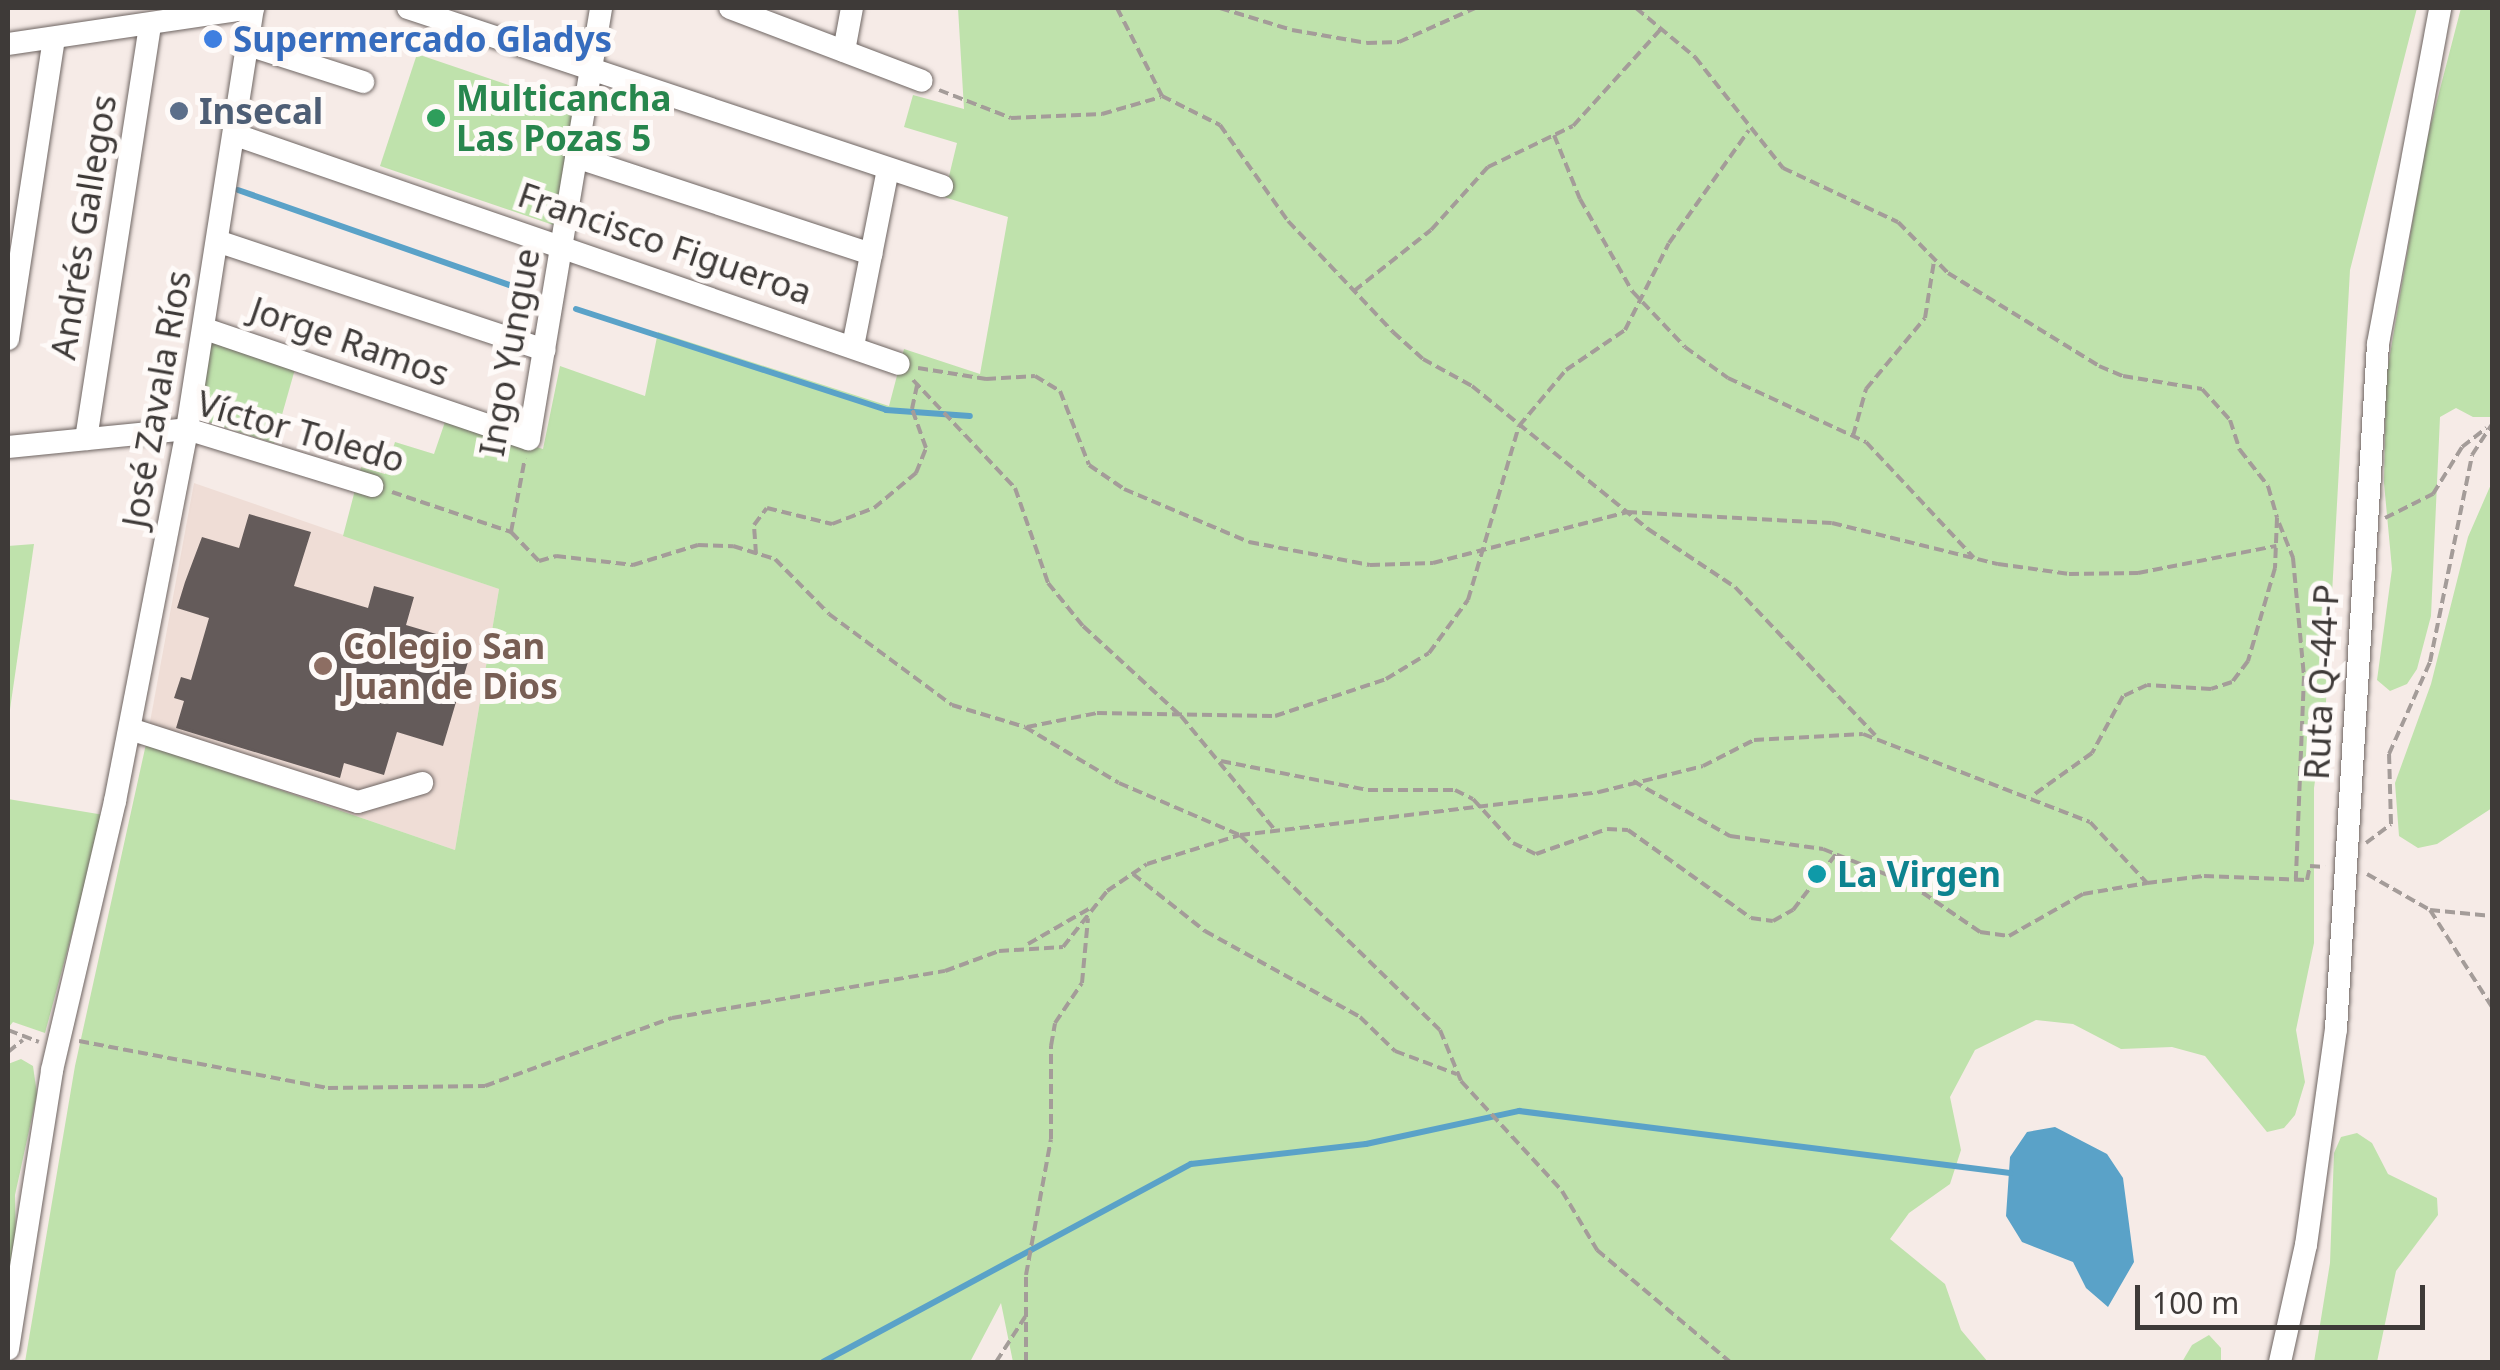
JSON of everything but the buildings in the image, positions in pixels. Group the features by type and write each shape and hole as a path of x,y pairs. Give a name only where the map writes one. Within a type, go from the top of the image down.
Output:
{"street":[{"path":"8,44 253,8"},
{"name":"José Zavala Ríos","path":"8,1349 59,1042 116,801 187,429 220,242 253,8"},
{"path":"408,8 942,186"},
{"name":"Ingo Yungue","path":"528,438 565,244 601,8"},
{"path":"730,8 922,81"},
{"path":"844,51 852,8"},
{"name":"Ruta Q-44-P","path":"2280,1362 2306,1245 2336,1029 2378,344 2440,8"},
{"name":"Andrés Gallegos","path":"86,439 150,25"},
{"path":"8,339 54,38"},
{"path":"248,46 363,82"},
{"name":"Francisco Figueroa","path":"236,135 565,244 899,364"},
{"path":"576,157 871,254"},
{"path":"853,346 888,169"},
{"path":"220,242 545,350"},
{"name":"Jorge Ramos","path":"205,329 528,438"},
{"name":"Víctor Toledo","path":"8,446 187,429 372,486"},
{"path":"130,729 358,802 422,783"}],"path":[{"path":"1116,8 1162,96 1220,125 1288,222 1423,360 1472,386 1627,512 1735,588 1878,738"},
{"path":"1220,8 1292,30 1368,43 1399,42 1475,8"},
{"path":"1636,8 1695,58 1783,168 1898,222 1934,258 2099,366 2123,376 2202,389 2230,420 2240,450 2268,486 2293,558 2304,676 2296,879"},
{"path":"1354,291 1431,230 1488,167 1573,126 1620,81 1662,28"},
{"path":"922,81 1011,118 1102,114 1162,96"},
{"path":"1025,727 1097,713 1275,716 1386,680 1430,653 1468,600 1487,547 1519,426 1566,370 1626,330 1669,243 1749,130"},
{"path":"1554,135 1580,200 1641,300 1685,347 1728,378 1853,436 1974,558"},
{"path":"1853,436 1866,389 1925,318 1934,258"},
{"path":"899,364 986,379 1035,376 1060,391 1090,464 1168,513 1249,542 1370,565 1434,563 1627,512 1832,523 1974,558 2068,574 2138,573 2276,546"},
{"path":"899,364 1015,488 1048,583 1083,626 1181,716 1274,829"},
{"path":"918,386 912,408 926,448 916,473 874,508 832,524 767,508 754,525 756,554 774,559 829,614 952,705 1025,727 1119,783 1240,835 1440,1030 1458,1075 1562,1191 1597,1250 1730,1362"},
{"path":"2366,520 2404,512 2433,494 2462,447 2491,425"},
{"path":"1632,781 1730,836 1836,854 1910,884 1980,932 2009,936 2083,894 2147,882 2204,876 2307,880 2310,866 2346,856 2371,842 2391,824 2389,754 2430,662 2472,455 2491,425"},
{"name":"Ingo Yungue","path":"511,532 528,438"},
{"name":"Víctor Toledo","path":"372,486 511,532 539,561 556,556 633,565 698,545 756,554"},
{"path":"2031,797 2092,753 2123,696 2146,686 2211,689 2232,682 2263,625 2277,518"},
{"path":"8,1030 23,1040 89,1040 328,1088 440,1092 484,1086 652,1023 944,971 1024,947 1092,907 1133,874 1183,849 1274,829 1599,792 1703,766 1754,740 1878,738 2090,822 2147,882"},
{"path":"1221,761 1368,790 1455,790 1478,806 1512,842 1536,854 1608,829 1644,836 1751,918 1773,921 1793,910 1836,854"},
{"path":"2346,856 2430,910 2492,1007"},
{"path":"1133,874 1205,931 1360,1018 1395,1051 1458,1075"},
{"path":"1024,947 1063,946 1092,907"},
{"path":"2430,910 2492,916"},
{"path":"1026,1362 1026,1274 1051,1138 1053,1035 1082,983 1088,913"},
{"path":"8,1052 23,1040"},
{"path":"996,1362 1026,1317"}],"shaded area":[{"name":"Colegio San Juan de Dios","path":"194,483 499,589 455,850 146,744"}],"green space":[{"path":"958,8 2417,8 2350,270 2326,702 2314,788 2314,943 2296,1030 2305,1082 2295,1115 2284,1128 2267,1132 2205,1056 2172,1047 2121,1049 2073,1024 2036,1020 1975,1050 1950,1097 1961,1150 1950,1184 1909,1213 1890,1239 1945,1284 1961,1330 1988,1362 1013,1362 1001,1303 970,1362 25,1362 75,1066 146,744 455,850 499,589 343,536 361,467 385,474 395,442 434,454 446,419 543,449 560,366 645,396 658,332 889,406 904,349 980,374 1008,217 944,197 957,143 904,127 913,95 964,109"},
{"path":"2461,8 2492,8 2492,411 2490,417 2473,417 2456,408 2440,417 2431,616 2417,669 2407,684 2390,691 2377,680 2392,569 2384,483 2386,378 2426,143"},
{"path":"417,54 573,107 559,227 380,166"},
{"path":"210,339 295,369 274,443 196,418"},
{"path":"2492,482 2492,808 2437,844 2418,848 2399,836 2395,783 2431,684 2468,537"},
{"path":"34,544 8,723 8,546"},
{"path":"8,799 104,815 45,1033 13,1022 8,1028"},
{"path":"21,1059 33,1066 37,1094 15,1195 16,1257 8,1304 8,1064"},
{"path":"2357,1133 2372,1143 2388,1174 2437,1198 2438,1215 2396,1271 2377,1362 2314,1362 2330,1263 2334,1153 2341,1137"},
{"path":"2209,1335 2221,1348 2221,1362 2182,1362 2192,1345"}],"water":[{"path":"2055,1127 2107,1154 2123,1178 2134,1262 2108,1307 2086,1288 2073,1262 2022,1242 2006,1216 2010,1157 2027,1132"}],"waterway":[{"path":"238,190 537,295"},
{"path":"576,309 886,410 970,416"},
{"path":"823,1362 1191,1164 1366,1144 1519,1111 2010,1173"}],"place":[{"name":"Supermercado Gladys","path":"213,39"},
{"name":"Insecal","path":"179,111"},
{"name":"Multicancha Las Pozas 5","path":"436,118"},
{"name":"Colegio San Juan de Dios","path":"323,666"},
{"name":"La Virgen","path":"1817,874"}]}
